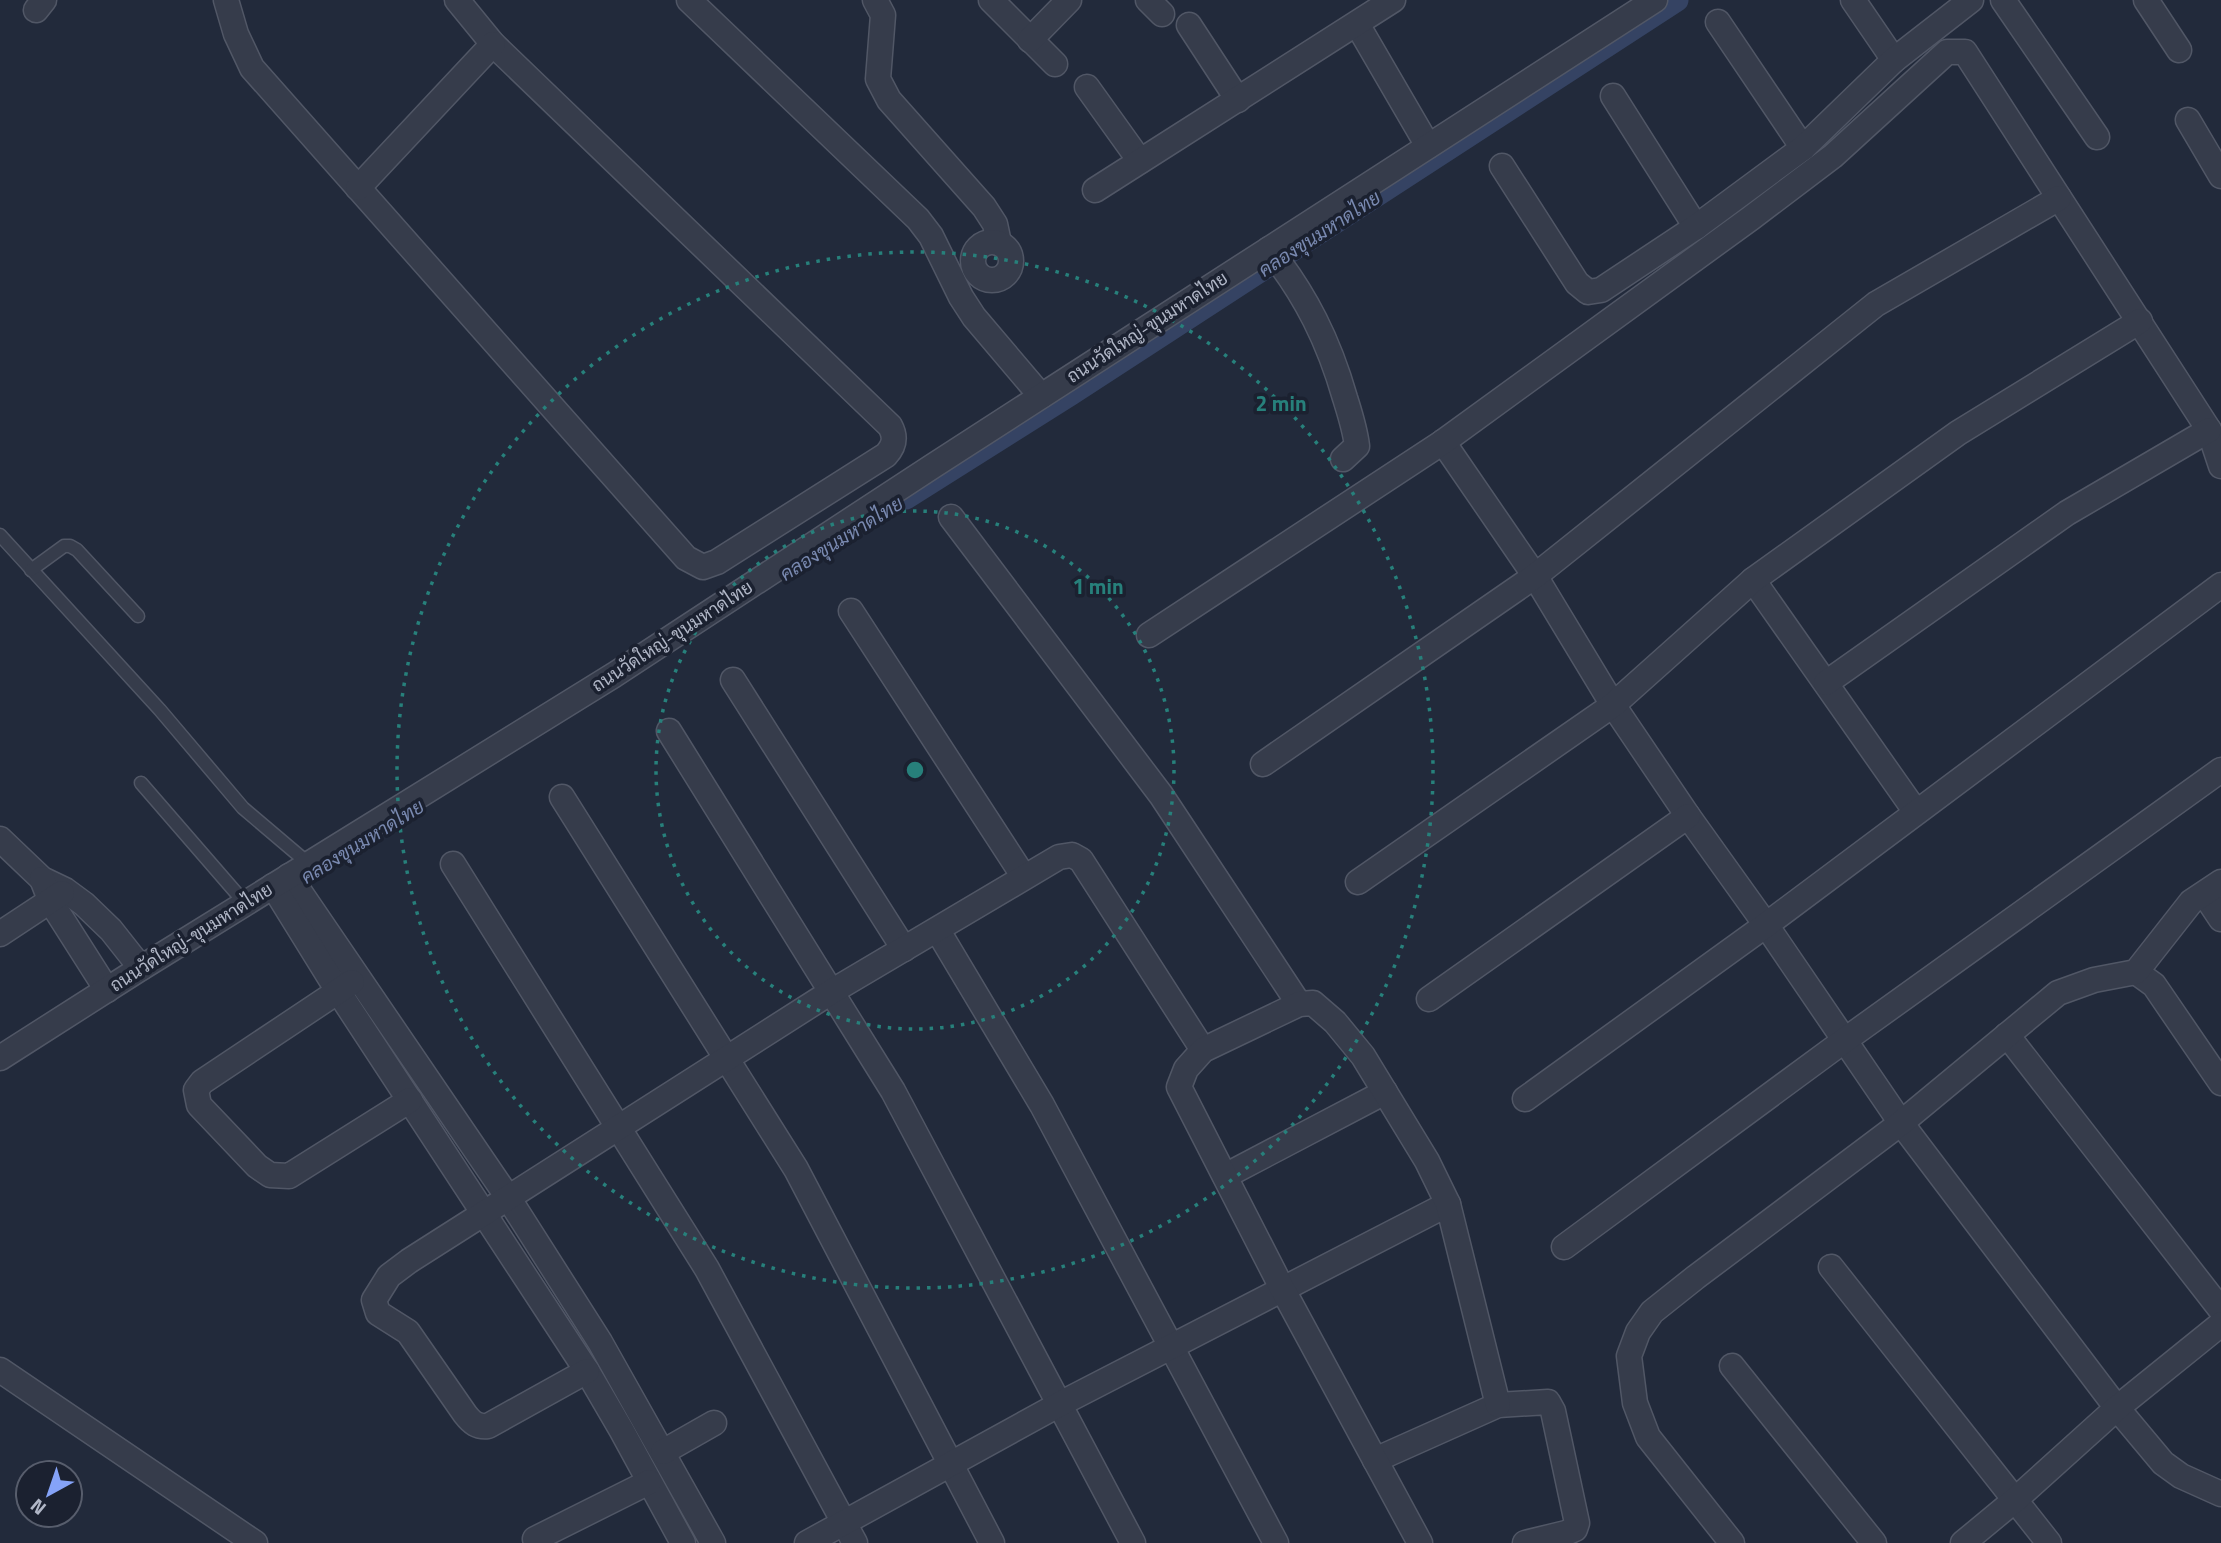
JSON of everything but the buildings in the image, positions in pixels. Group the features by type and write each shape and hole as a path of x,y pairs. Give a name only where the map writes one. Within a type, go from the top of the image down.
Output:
{"street":[{"path":"226,0 236,34 252,68 694,564 703,567 717,562 886,455 894,443 890,426 494,44 457,0"},
{"path":"689,0 918,219 941,253 961,297 974,317 1041,396"},
{"path":"874,0 883,15 878,79 889,100 985,207 995,224 999,243 1005,246 1012,258 1009,271 1004,276 992,281 979,276 961,297"},
{"path":"991,0 1055,64"},
{"path":"1030,40 1069,0"},
{"path":"1095,190 1393,0"},
{"name":"ถนนวัดใหญ่-ขุนมหาดไทย","path":"0,1058 245,903 290,882 1041,396 1273,254 1428,146 1655,0"},
{"path":"1853,0 1894,60"},
{"path":"1502,166 1577,283 1588,292 1601,290 1696,227 1803,148 1894,60 1971,0"},
{"path":"2003,0 2097,137"},
{"path":"2146,0 2179,50"},
{"path":"1718,22 1803,148"},
{"path":"1357,24 1428,146"},
{"path":"1189,25 1238,100"},
{"path":"358,188 494,44"},
{"path":"1149,635 1443,442 1833,156 1947,52 1965,52 2209,430 2221,466"},
{"path":"1087,87 1140,162"},
{"path":"1613,96 1696,227"},
{"path":"2188,120 2221,176"},
{"path":"1263,764 1535,576 1876,304 2059,198"},
{"path":"1273,254 1317,320 1336,367 1356,433 1356,446 1343,459"},
{"path":"1358,882 1614,705 1753,580 1958,433 2140,321"},
{"path":"1826,683 2067,513 2209,430"},
{"path":"1443,442 1535,576 1614,705 1688,816 1846,1040 1901,1123 2117,1408 2163,1463 2181,1476 2221,1494"},
{"path":"951,517 1161,795 1299,1004"},
{"path":"1753,580 1916,812"},
{"path":"1525,1099 1766,925 2221,585"},
{"path":"851,611 1024,877"},
{"path":"733,680 904,948"},
{"path":"669,731 893,1091 1133,1543"},
{"path":"1564,1247 2221,770"},
{"path":"562,797 796,1169 992,1543"},
{"path":"1429,999 1688,816"},
{"path":"0,839 58,896 111,930 141,968"},
{"path":"587,1371 488,1426 481,1427 472,1423 465,1415 408,1332 378,1313 374,1300 389,1276 408,1261 831,992 1059,857 1078,857 1203,1050"},
{"path":"453,864 707,1269 850,1533"},
{"path":"290,882 305,919 348,984 509,1199 600,1342 713,1543"},
{"path":"1732,1543 1648,1437 1635,1403 1629,1356 1638,1332 1652,1312 1901,1123 2058,993 2094,980 2136,972 2191,902 2213,888 2221,919"},
{"path":"0,934 58,896"},
{"path":"58,896 107,989"},
{"path":"938,931 1042,1105 1276,1543"},
{"path":"2136,972 2154,985 2221,1083"},
{"path":"348,984 202,1082 196,1090 199,1105 257,1166 270,1175 280,1177 289,1176 410,1100"},
{"path":"348,984 410,1100 587,1371 683,1543"},
{"path":"1420,1543 1283,1290 1180,1087 1186,1069 1203,1050 1299,1004 1313,1003 1325,1011 1363,1056 1427,1161 1448,1204 1498,1405"},
{"path":"2007,1035 2221,1310"},
{"path":"1225,1176 1385,1092"},
{"path":"807,1543 850,1533 951,1463 1059,1404 1448,1204"},
{"path":"1830,1266 2049,1543"},
{"path":"1963,1543 2117,1408 2221,1324"},
{"path":"1732,1366 1874,1543"},
{"path":"0,1370 255,1543"},
{"path":"1375,1460 1498,1405 1548,1402 1552,1406 1576,1516 1575,1529 1525,1543"},
{"path":"663,1452 714,1423"},
{"path":"535,1539 649,1482"}],"lane":[{"path":"0,535 160,710 243,808 290,882"},
{"path":"31,570 64,546 70,546 77,550 138,616"},
{"path":"141,783 245,903"}],"waterway":[{"name":"คลองขุนมหาดไทย","path":"906,498 1071,394 1677,0"}]}
